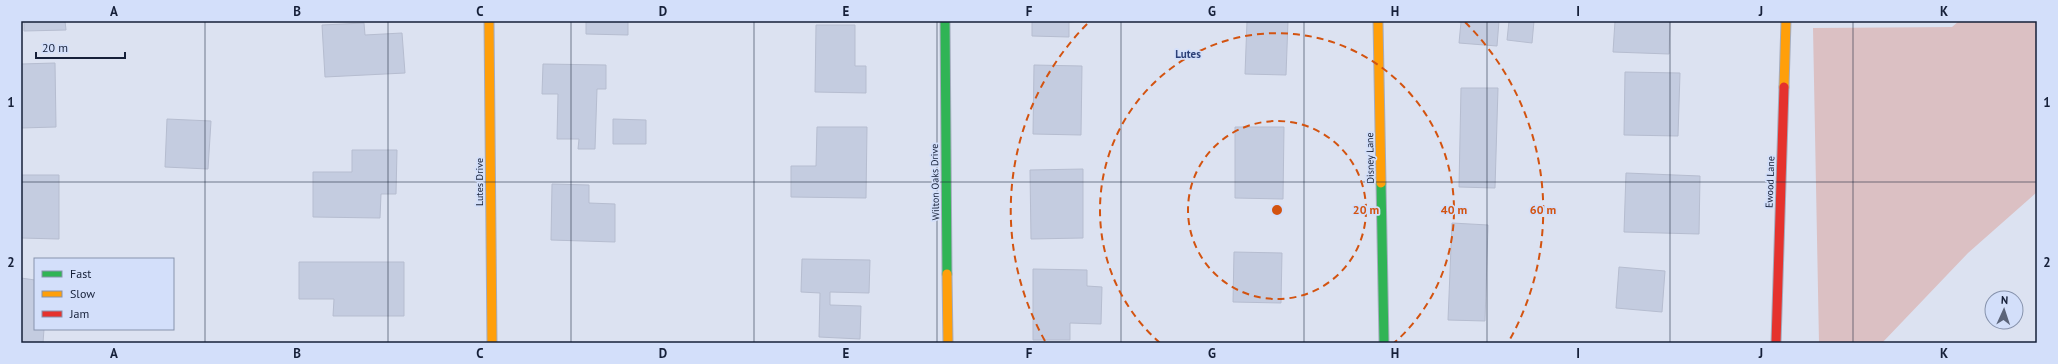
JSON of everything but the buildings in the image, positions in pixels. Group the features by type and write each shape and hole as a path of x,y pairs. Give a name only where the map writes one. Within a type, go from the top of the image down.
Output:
{"street":[{"name":"Lutes Drive","path":"489,21 492,343"},
{"name":"Wilton Oaks Drive","path":"945,21 948,343"},
{"name":"Disney Lane","path":"1378,21 1384,343"},
{"name":"Ewood Lane","path":"1776,343 1786,21"}],"shaded area":[{"path":"1959,21 2037,21 2037,192 1968,253 1882,343 1819,343 1813,28 1952,27"}],"traffic: fast":[{"path":"945,21 947,274"},
{"path":"1381,183 1384,343"}],"traffic: slow":[{"path":"489,21 492,343"},
{"path":"1378,21 1381,183"},
{"path":"1784,87 1786,21"},
{"path":"947,274 948,343"}],"traffic: jam":[{"path":"1776,343 1784,87"}],"district":[{"name":"Lutes","path":"1188,54"}]}
